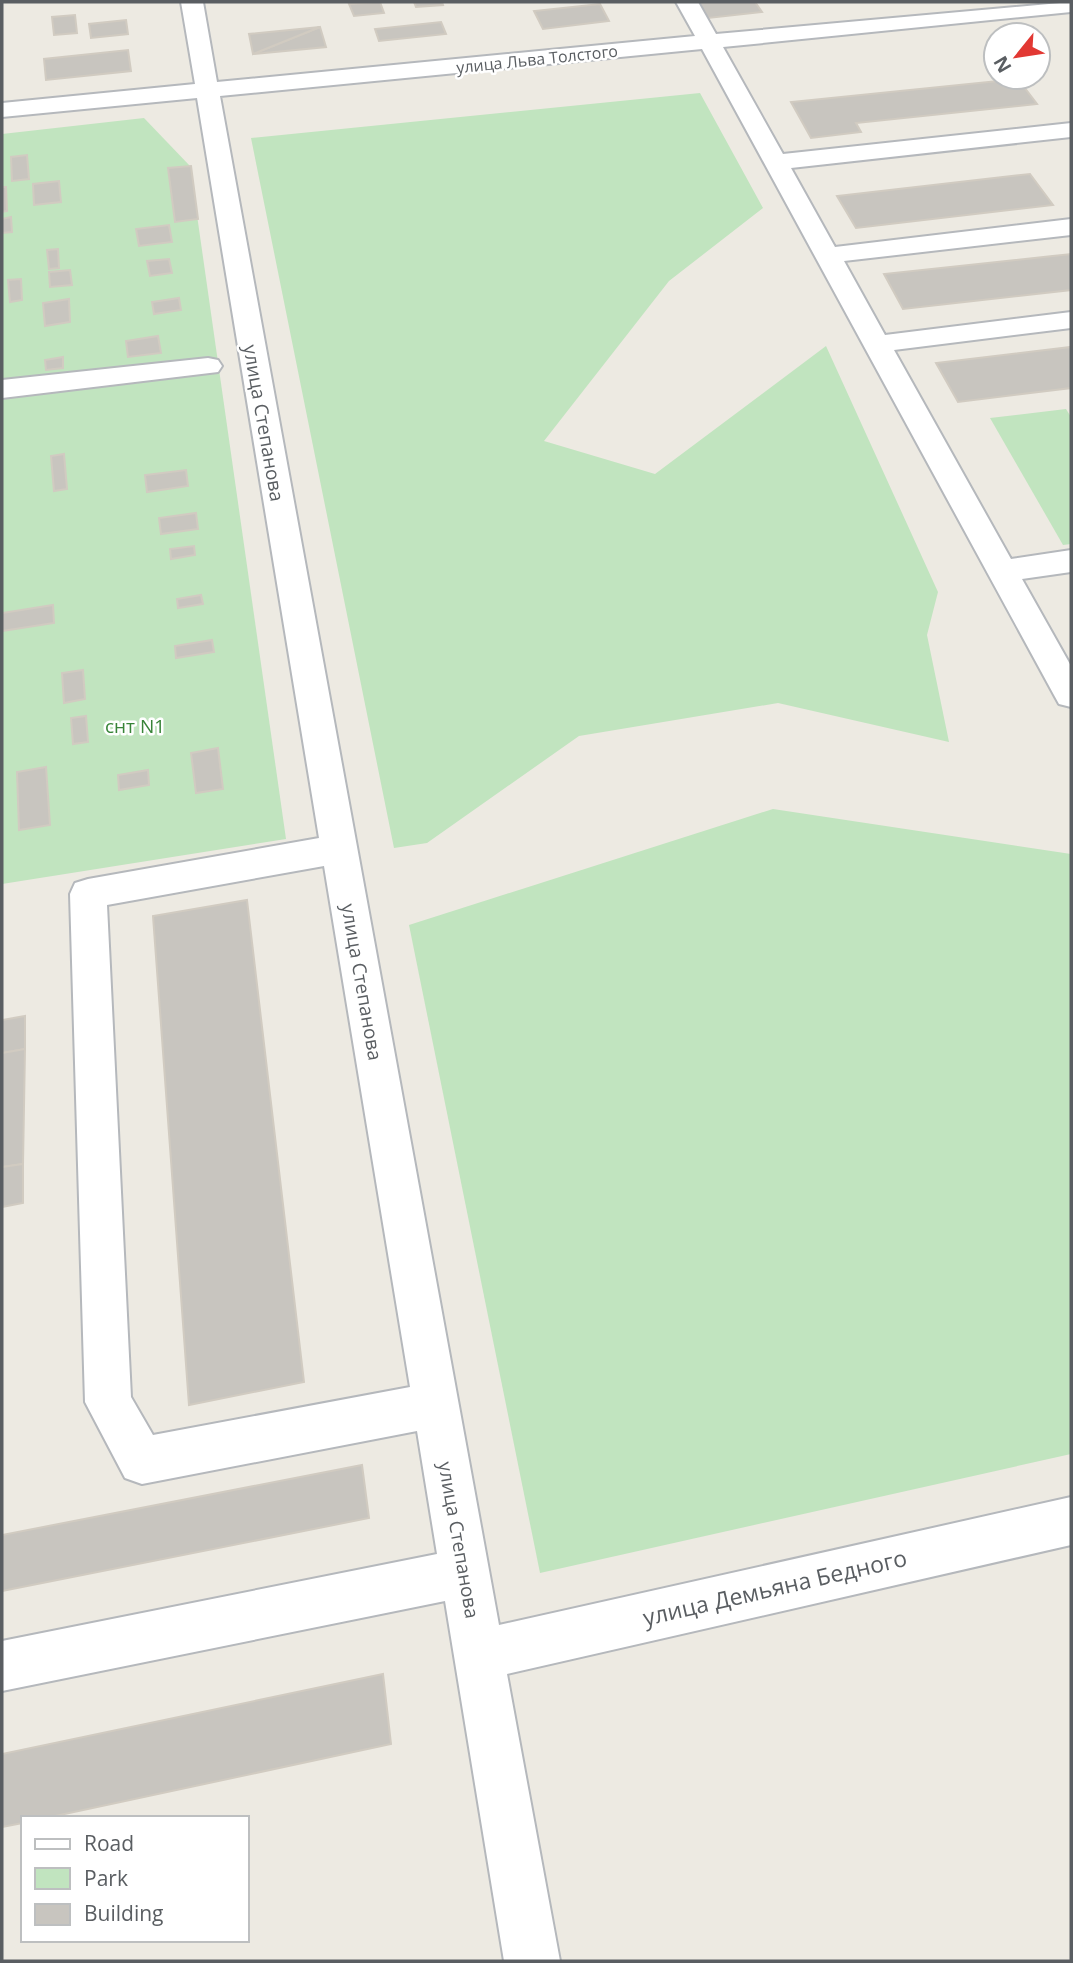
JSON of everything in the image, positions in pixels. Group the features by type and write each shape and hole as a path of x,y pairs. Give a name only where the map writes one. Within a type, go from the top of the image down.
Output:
{"street":[{"name":"улица Степанова","path":"192,2 532,1961"},
{"path":"687,2 1071,695"},
{"name":"улица Льва Толстого","path":"2,110 1071,6"},
{"path":"777,162 1071,130"},
{"path":"829,255 1071,227"},
{"path":"877,344 1071,320"},
{"path":"2,388 208,366"},
{"path":"1003,571 1071,561"},
{"path":"339,849 88,894 108,1402 142,1461 435,1405"},
{"name":"улица Демьяна Бедного","path":"479,1655 1071,1521"},
{"path":"2,1666 464,1573"}],"green space":[{"path":"700,93 763,208 669,281 544,441 655,474 826,346 938,592 927,635 949,742 778,703 579,736 427,843 394,848 251,138"},
{"name":"снт N1","path":"144,118 190,166 286,839 2,884 2,134"},
{"path":"1066,409 1071,417 1071,544 1063,545 990,418"},
{"path":"773,809 1071,854 1071,1454 540,1573 409,925"}],"building":[{"path":"380,2 384,13 354,16 349,4"},
{"path":"414,2 442,2 443,5 416,7"},
{"path":"699,2 755,2 762,12 708,18"},
{"path":"600,4 609,21 543,29 534,11"},
{"path":"75,15 77,33 54,35 52,17"},
{"path":"126,20 128,34 91,38 89,24"},
{"path":"441,22 446,34 379,41 375,29"},
{"path":"320,27 326,47 253,54"},
{"path":"320,27 253,54 249,34"},
{"path":"128,50 131,71 46,80 44,59"},
{"path":"982,83 982,91 1027,91 1037,104 856,123 861,132 811,138 791,102"},
{"path":"27,155 29,179 12,181 11,157"},
{"path":"191,166 198,219 175,222 168,168"},
{"path":"1030,174 1053,205 856,228 837,196"},
{"path":"59,181 61,202 34,205 33,184"},
{"path":"2,187 6,187 7,211 2,212"},
{"path":"11,217 12,232 2,233 2,219"},
{"path":"169,225 172,242 139,246 136,229"},
{"path":"58,249 59,268 49,269 47,250"},
{"path":"1071,254 1071,290 903,309 884,274"},
{"path":"169,259 172,273 150,276 147,261"},
{"path":"70,270 72,285 50,287 49,272"},
{"path":"21,279 22,300 10,302 8,280"},
{"path":"179,298 181,310 154,314 152,302"},
{"path":"69,299 70,322 45,326 43,303"},
{"path":"158,336 161,353 128,357 126,341"},
{"path":"1071,347 1071,388 958,402 936,363"},
{"path":"63,357 63,368 46,370 45,360"},
{"path":"64,454 67,489 54,491 51,456"},
{"path":"186,470 188,486 147,492 145,475"},
{"path":"196,513 198,529 161,534 159,518"},
{"path":"194,546 195,555 171,559 170,549"},
{"path":"201,595 203,604 178,608 177,599"},
{"path":"53,605 54,623 2,631 2,613"},
{"path":"212,640 214,652 176,658 175,646"},
{"path":"83,670 85,699 64,703 62,673"},
{"path":"86,716 88,742 73,744 71,718"},
{"path":"218,748 223,789 196,793 191,753"},
{"path":"46,767 50,825 19,830 17,772"},
{"path":"148,770 149,785 119,790 118,775"},
{"path":"247,900 304,1382 189,1405 153,916"},
{"path":"25,1016 25,1049 2,1053 2,1020"},
{"path":"25,1049 23,1164 2,1167 2,1053"},
{"path":"23,1164 23,1203 2,1207 2,1167"},
{"path":"362,1465 369,1518 2,1591 2,1535"},
{"path":"383,1674 391,1744 55,1816 21,1816 21,1823 2,1827 2,1754"}]}
